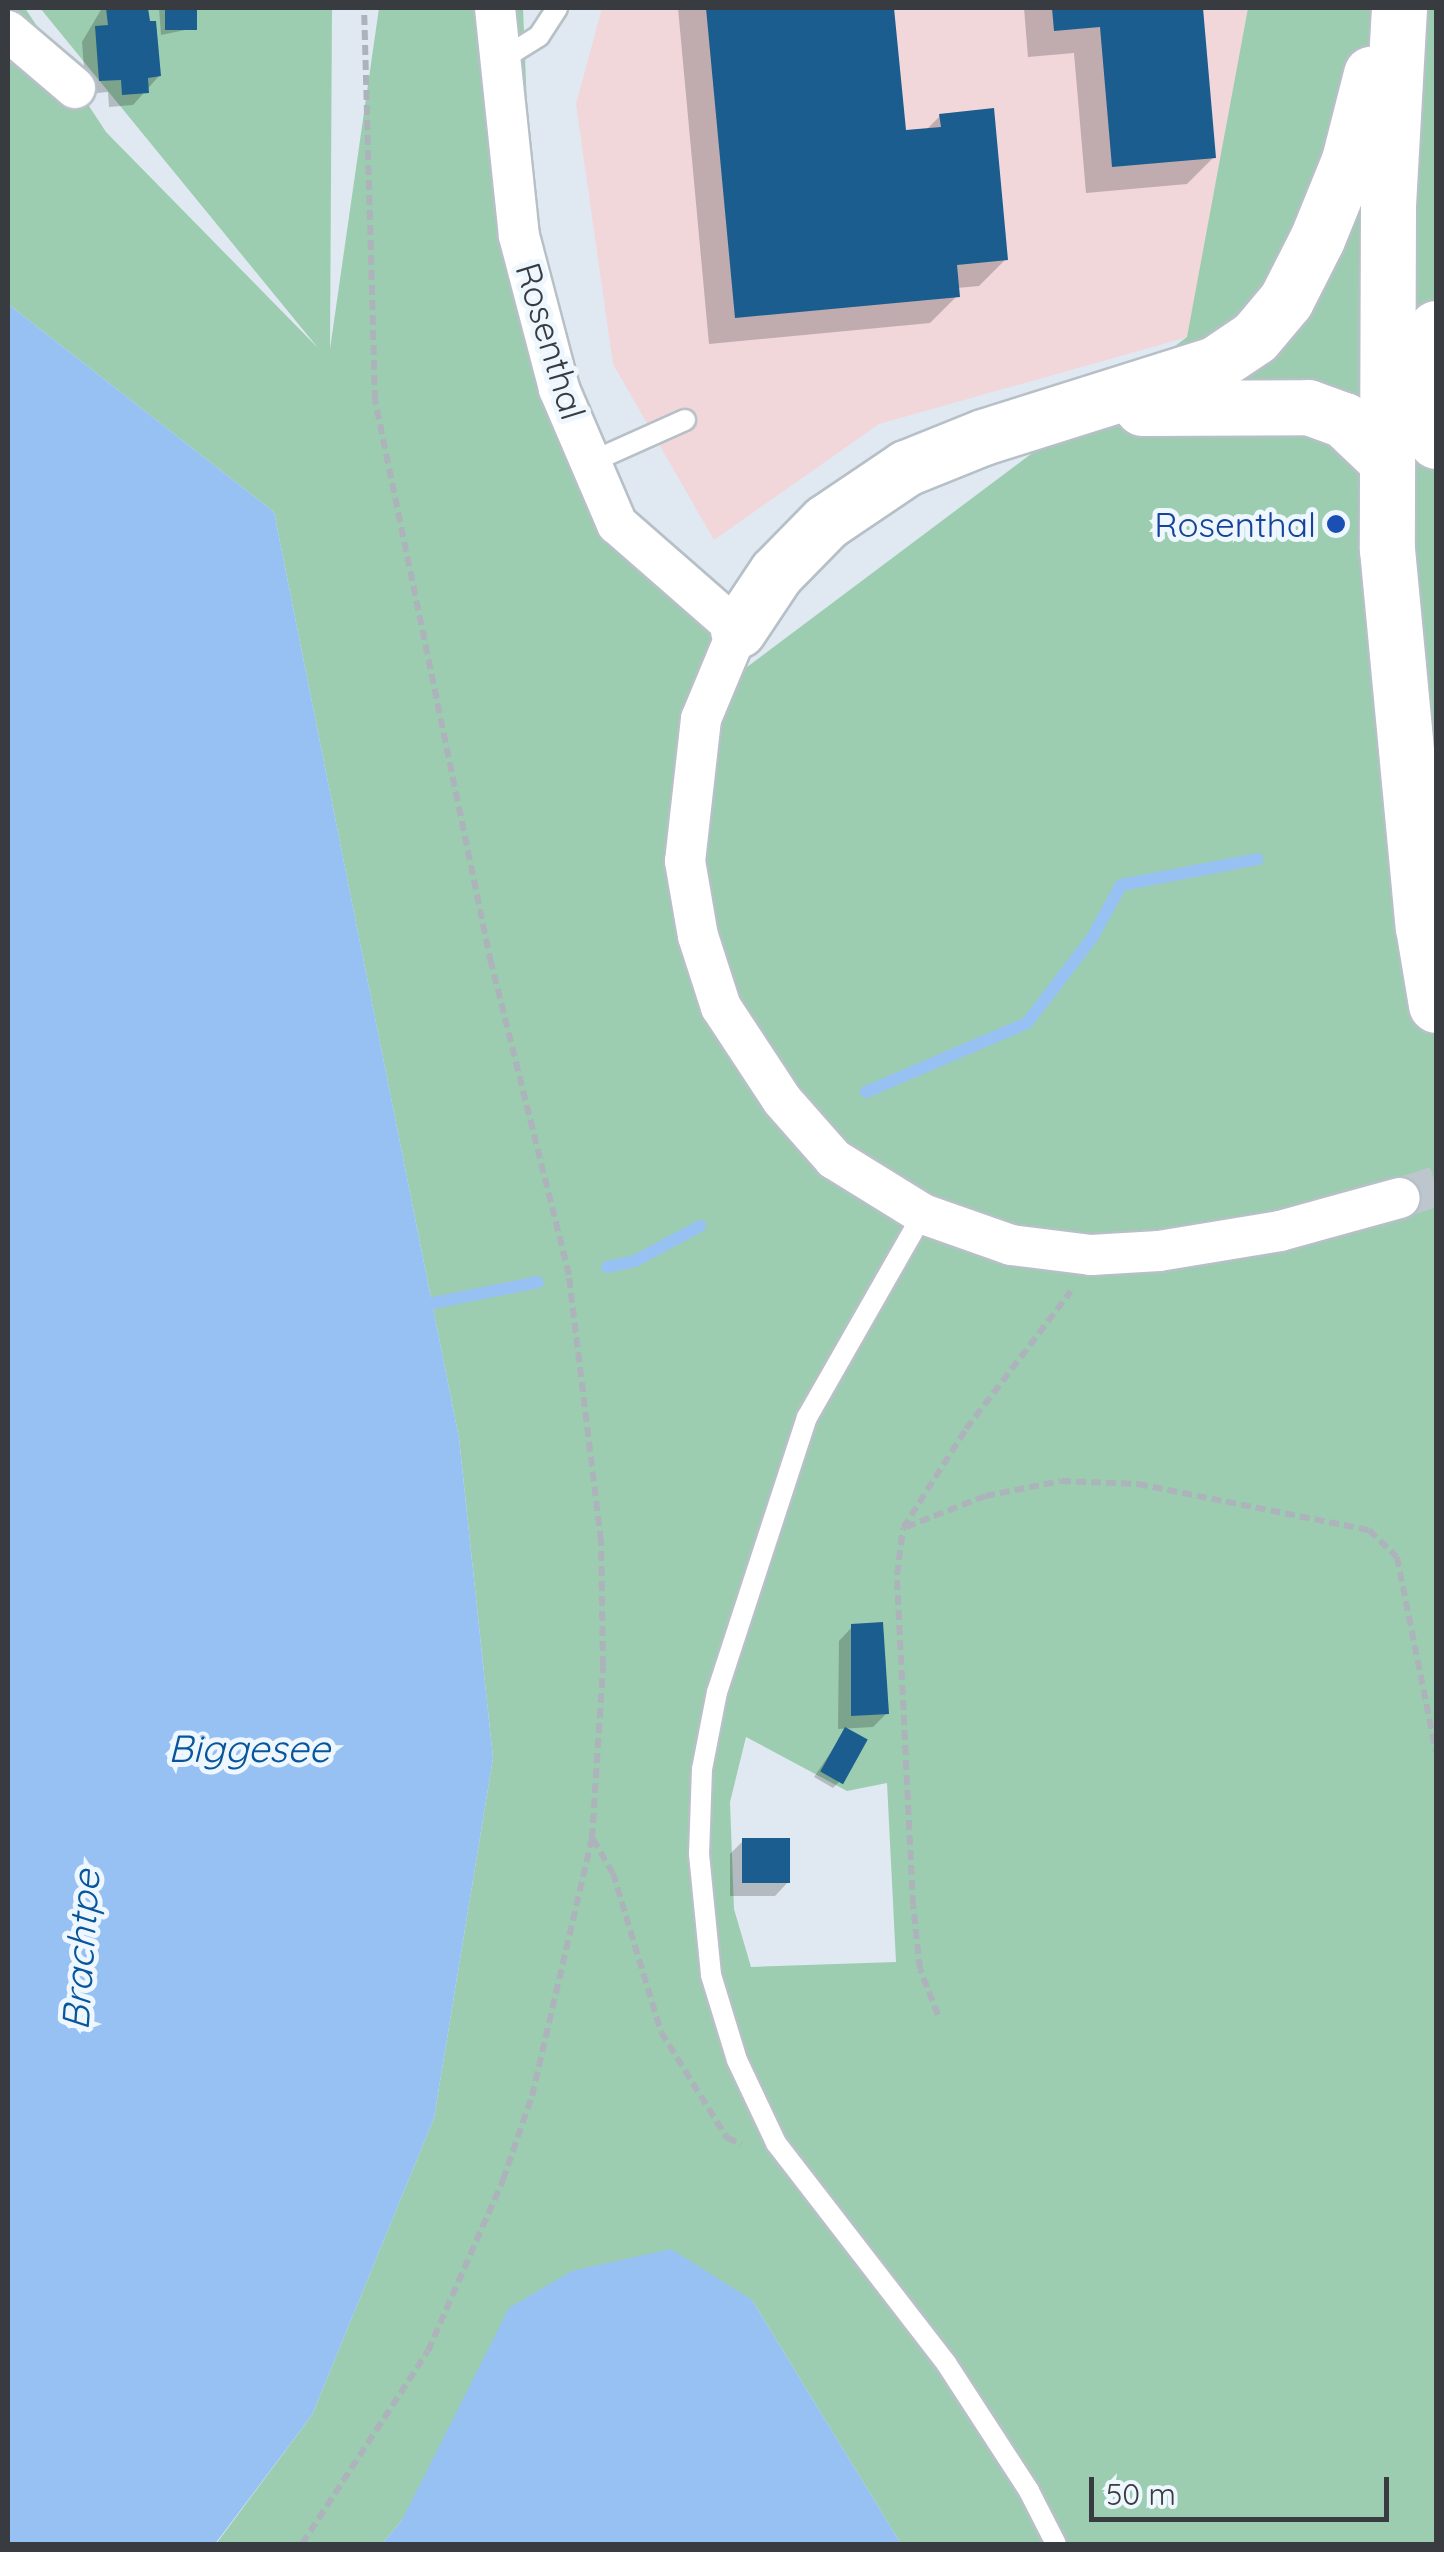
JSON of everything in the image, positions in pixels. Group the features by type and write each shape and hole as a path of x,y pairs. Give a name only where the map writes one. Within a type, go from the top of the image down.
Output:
{"main road":[{"path":"738,630 776,572 862,494 982,437 1216,364 1255,337 1286,300 1349,160 1388,8"},
{"path":"1399,8 1388,204 1384,459 1399,711 1436,1005"},
{"path":"1436,328 1436,441"},
{"path":"1074,411 1254,402 1308,407 1344,420 1384,459"}],"street":[{"name":"Rosenthal","path":"495,8 496,52 519,236 559,389 618,524 738,630"},
{"path":"8,31 74,88"},
{"path":"738,630 701,719 685,818 698,936 721,1007 782,1100 834,1158 923,1214 1011,1246 1091,1255 1280,1231 1400,1198"}],"lane":[{"path":"496,52 515,51 540,36 557,8"},
{"path":"590,462 685,420"},
{"path":"923,1214 807,1417 717,1692 702,1769 699,1854 711,1976 737,2060 776,2143 946,2362 1030,2491 1056,2544"}],"path":[{"path":"302,2544 428,2351 471,2261 532,2096 592,1838 602,1595 587,1398 570,1275 491,963 375,400 364,8"},
{"path":"938,2015 920,1969 913,1906 898,1575 903,1528 966,1428 1058,1315 1091,1255"},
{"path":"903,1528 985,1496 1061,1481 1138,1484 1369,1530 1398,1557 1436,1752"},
{"path":"592,1838 613,1873 661,2032 695,2093 727,2138 750,2147 776,2143"}],"shaded area":[{"path":"602,8 1248,8 1188,337 879,424 714,540 613,364 576,104"}],"green space":[{"path":"8,8 25,8 106,132 318,348 40,8 332,8 330,349 379,8 523,8 534,280 660,587 747,667 1187,337 1248,8 1436,8 1436,2544 901,2544 752,2300 402,2520 382,2544 216,2544 312,2415 434,2118 493,1758 459,1438 274,512 8,304","holes":["746,1737 847,1791 887,1783 896,1962 751,1967 734,1909 730,1802"]}],"water":[{"name":"Biggesee","path":"8,304 274,512 459,1438 493,1758 434,2118 312,2415 215,2544 8,2544"},
{"path":"671,2249 752,2300 901,2544 382,2544 402,2520 509,2308 572,2271"}],"building":[{"path":"106,8 148,8 150,21 156,21 161,76 148,78 149,93 122,95 121,80 99,81 95,26 108,25"},
{"path":"165,8 197,8 197,30 165,30"},
{"path":"706,8 894,8 906,130 941,127 939,114 994,108 1008,260 957,265 960,297 735,318"},
{"path":"1052,8 1203,8 1216,158 1112,167 1100,27 1054,31"},
{"path":"883,1622 889,1714 851,1716 851,1624"},
{"path":"845,1727 868,1740 843,1784 820,1772"},
{"path":"742,1838 790,1838 790,1883 742,1883"}],"waterway":[{"path":"866,1092 1027,1023 1092,938 1121,885 1258,859"},
{"path":"607,1267 635,1261 700,1226"},
{"path":"418,1306 538,1282"}],"tunnel":[{"path":"1400,1198 1436,1186"}],"place":[{"name":"Rosenthal","path":"1336,524"}],"water label":[{"name":"Brachtpe","path":"81,1950"}]}
